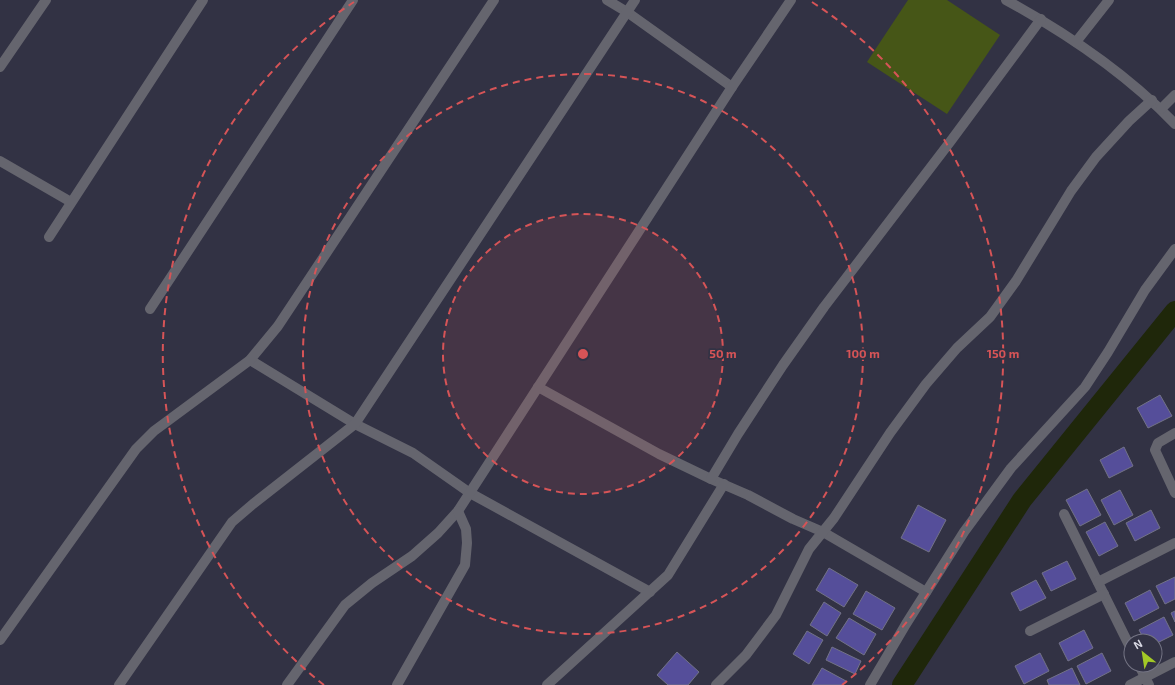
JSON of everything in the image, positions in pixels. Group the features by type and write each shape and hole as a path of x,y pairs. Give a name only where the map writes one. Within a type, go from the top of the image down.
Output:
{"street":[{"path":"0,67 46,0"},
{"path":"49,237 203,0"},
{"path":"150,309 353,0"},
{"path":"0,640 136,449 154,431 250,360 278,326 494,0"},
{"path":"607,0 627,12 732,87"},
{"path":"119,685 232,522 355,424 635,0"},
{"path":"287,685 345,605 372,583 412,556 438,534 458,511 732,87 791,0"},
{"path":"1006,0 1041,19 1094,54 1152,100 1175,124"},
{"path":"1076,42 1109,0"},
{"path":"711,479 738,434 783,365 824,307 950,142 1041,19"},
{"path":"1161,109 1175,95"},
{"path":"716,685 746,655 776,615 809,549 834,518 890,433 926,384 957,348 990,317 1016,281 1071,191 1096,157 1152,100"},
{"path":"0,161 71,202"},
{"path":"870,685 964,532 1011,468 1085,387 1145,290 1175,249"},
{"path":"250,360 355,424 413,453 470,493 650,592"},
{"path":"538,387 659,454 748,495 793,519 823,532 926,592"},
{"path":"1175,433 1158,443 1155,450 1175,493"},
{"path":"547,685 668,574 724,484"},
{"path":"397,685 465,565 467,543 466,529 458,511"},
{"path":"1064,514 1123,633"},
{"path":"1098,582 1175,543"},
{"path":"1030,631 1104,594"},
{"path":"1130,685 1147,681 1175,662"}],"green space":[{"path":"908,0 947,0 1000,35 947,114 867,62"}],"building":[{"path":"1160,395 1172,416 1148,428 1137,408"},
{"path":"1124,447 1133,466 1109,478 1100,460"},
{"path":"1087,489 1101,515 1080,526 1066,500"},
{"path":"1120,490 1133,515 1114,525 1101,500"},
{"path":"918,505 946,520 929,552 901,538"},
{"path":"1151,510 1160,528 1135,541 1126,523"},
{"path":"1105,522 1118,546 1099,556 1086,532"},
{"path":"1067,561 1076,579 1051,591 1042,573"},
{"path":"829,568 858,585 844,607 816,590"},
{"path":"1175,577 1175,599 1165,604 1156,586"},
{"path":"1036,580 1046,598 1020,611 1011,593"},
{"path":"1150,590 1159,608 1134,621 1125,603"},
{"path":"866,591 895,608 882,630 853,614"},
{"path":"824,602 841,613 827,636 810,625"},
{"path":"1175,611 1175,622 1171,613"},
{"path":"1164,617 1173,635 1163,640 1163,633 1141,633 1139,630"},
{"path":"849,618 876,634 864,655 836,638"},
{"path":"1084,630 1093,648 1068,661 1059,643"},
{"path":"807,631 823,640 809,664 793,654"},
{"path":"832,647 861,661 855,674 826,660"},
{"path":"677,652 699,672 688,685 668,685 657,675"},
{"path":"1040,653 1049,671 1024,684 1015,666"},
{"path":"1102,653 1111,671 1086,684 1077,666"},
{"path":"822,668 846,681 843,685 812,685"},
{"path":"1072,668 1080,685 1049,685 1047,680"}],"waterway":[{"path":"902,685 1022,500 1175,311"}]}
